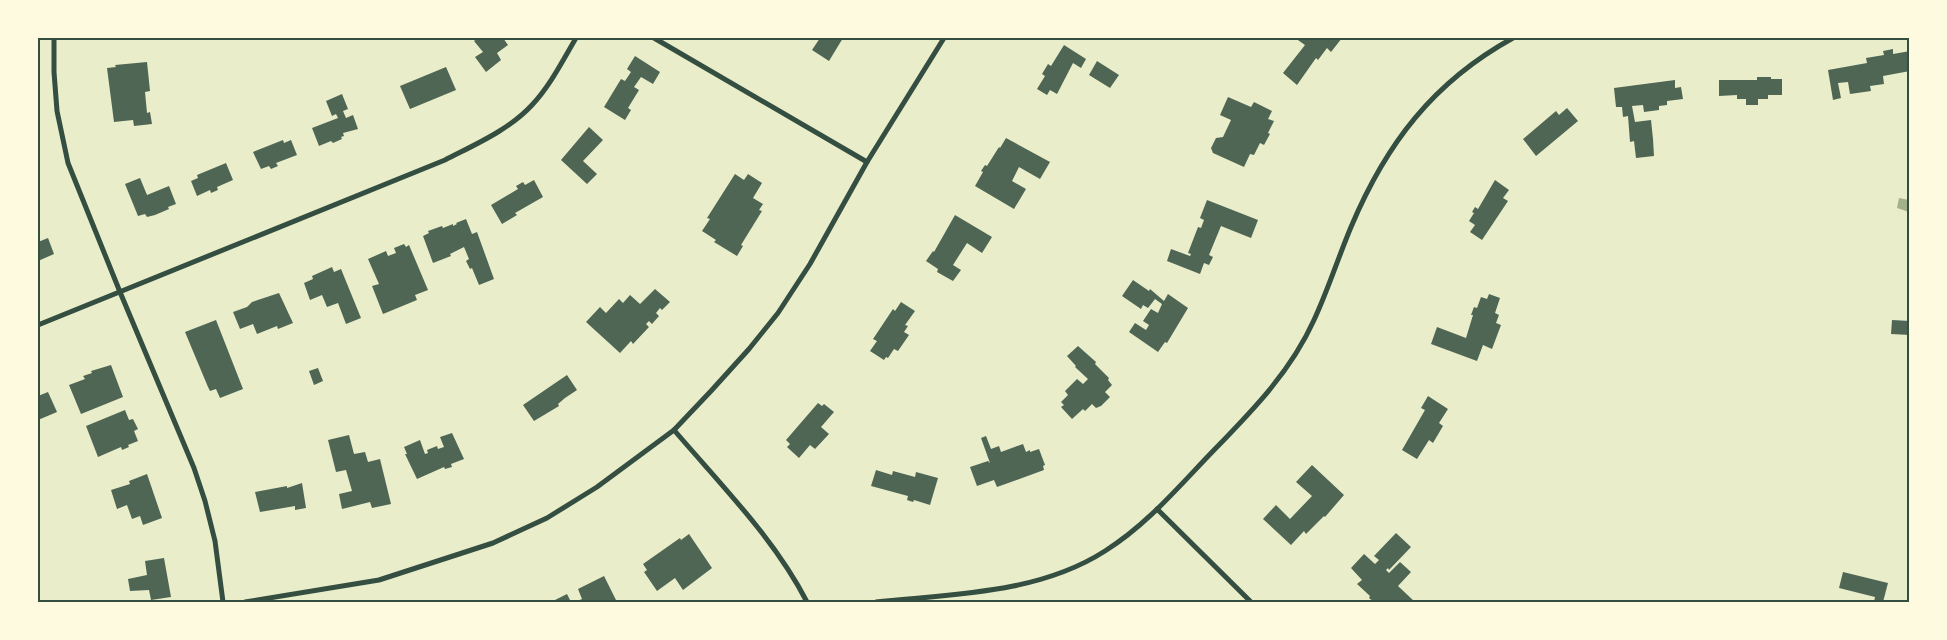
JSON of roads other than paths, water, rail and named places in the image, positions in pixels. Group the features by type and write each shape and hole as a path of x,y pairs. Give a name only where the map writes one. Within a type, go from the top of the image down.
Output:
{"street":[{"path":"54,38 55,90 62,139 78,190 170,407 206,501 215,541 223,602"},
{"path":"38,325 444,160 475,145 504,128 532,105 548,84 576,38"},
{"path":"654,38 867,162"},
{"path":"245,602 378,580 493,543 566,507 597,487 674,430 711,392 778,313 810,264 867,162 944,38"},
{"path":"876,602 979,591 1048,577 1104,552 1157,509 1251,412 1287,369 1313,323 1351,226 1372,181 1405,129 1434,95 1448,83 1478,59 1513,38"},
{"path":"674,430 778,552 807,602"},
{"path":"1157,509 1251,602"}]}
